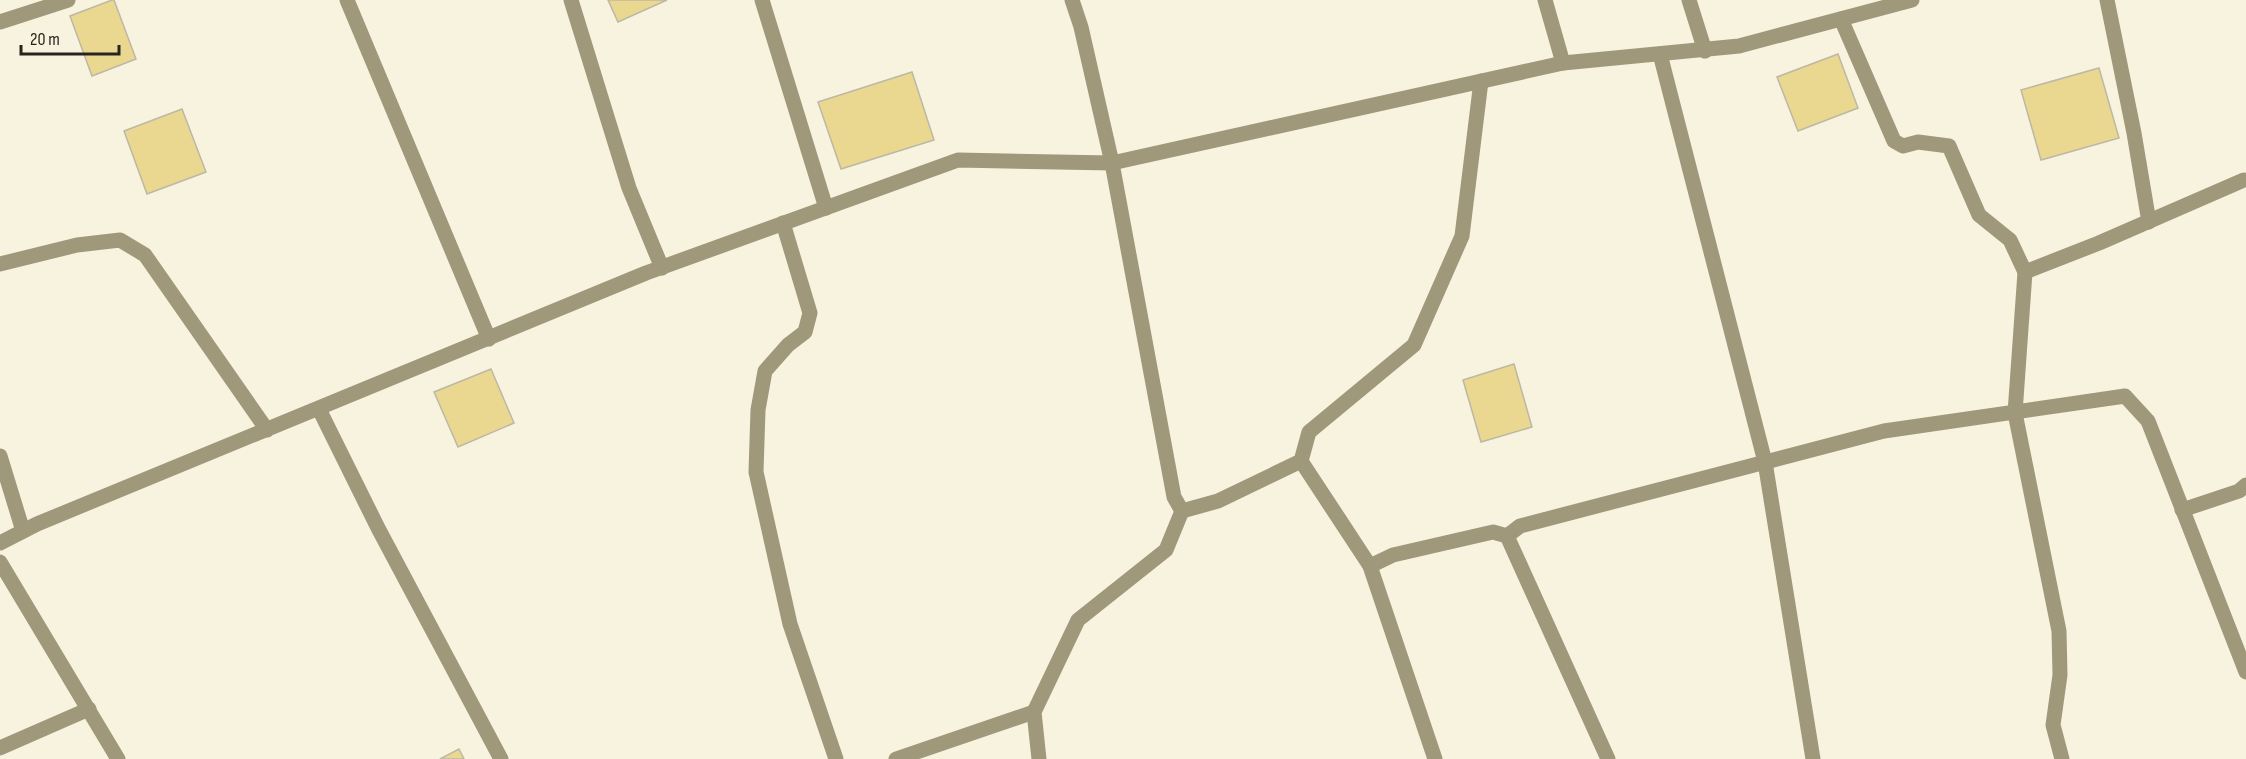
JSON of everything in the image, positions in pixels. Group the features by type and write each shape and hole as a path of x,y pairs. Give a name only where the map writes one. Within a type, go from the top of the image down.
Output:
{"street":[{"path":"0,22 68,0"},
{"path":"346,0 489,339"},
{"path":"572,0 629,188 662,268"},
{"path":"762,0 826,208"},
{"path":"1072,0 1082,27 1112,163 1174,496 1182,511"},
{"path":"1545,0 1563,63"},
{"path":"1689,0 1705,51"},
{"path":"0,543 23,531 662,268 958,160 1112,163 1563,63 1739,46 1912,0"},
{"path":"2107,0 2134,133 2149,222"},
{"path":"1841,19 1894,141 1903,146 1918,142 1949,146 1979,215 2010,240 2025,272 2016,412 2059,631 2060,675 2053,725 2062,759"},
{"path":"1660,54 1765,462 1813,759"},
{"path":"1182,511 1218,501 1300,460 1309,432 1414,345 1462,236 1481,81"},
{"path":"2025,272 2149,222 2244,180"},
{"path":"783,224 810,313 806,332 788,345 765,371 758,410 756,472 790,624 836,759"},
{"path":"0,264 77,245 120,240 145,255 267,430"},
{"path":"1507,536 1520,526 1884,431 2125,396 2148,421 2246,672"},
{"path":"319,409 378,528 501,759"},
{"path":"0,456 23,531"},
{"path":"1300,460 1370,566 1435,759"},
{"path":"2182,510 2240,491 2246,485"},
{"path":"1039,759 1034,712 1078,620 1166,550 1182,511"},
{"path":"1370,566 1393,555 1492,532 1507,536"},
{"path":"1507,536 1608,759"},
{"path":"0,562 118,759"},
{"path":"0,748 89,709"},
{"path":"896,759 1034,712"}],"building":[{"path":"114,0 136,59 92,76 70,16"},
{"path":"608,0 667,0 618,22"},
{"path":"1838,54 1858,108 1798,131 1777,77"},
{"path":"2099,68 2119,138 2041,160 2021,90"},
{"path":"912,72 934,140 841,169 818,102"},
{"path":"182,109 206,172 147,194 124,131"},
{"path":"1514,364 1532,427 1481,442 1463,380"},
{"path":"491,369 514,423 458,447 434,392"},
{"path":"459,749 464,759 440,759"}]}
